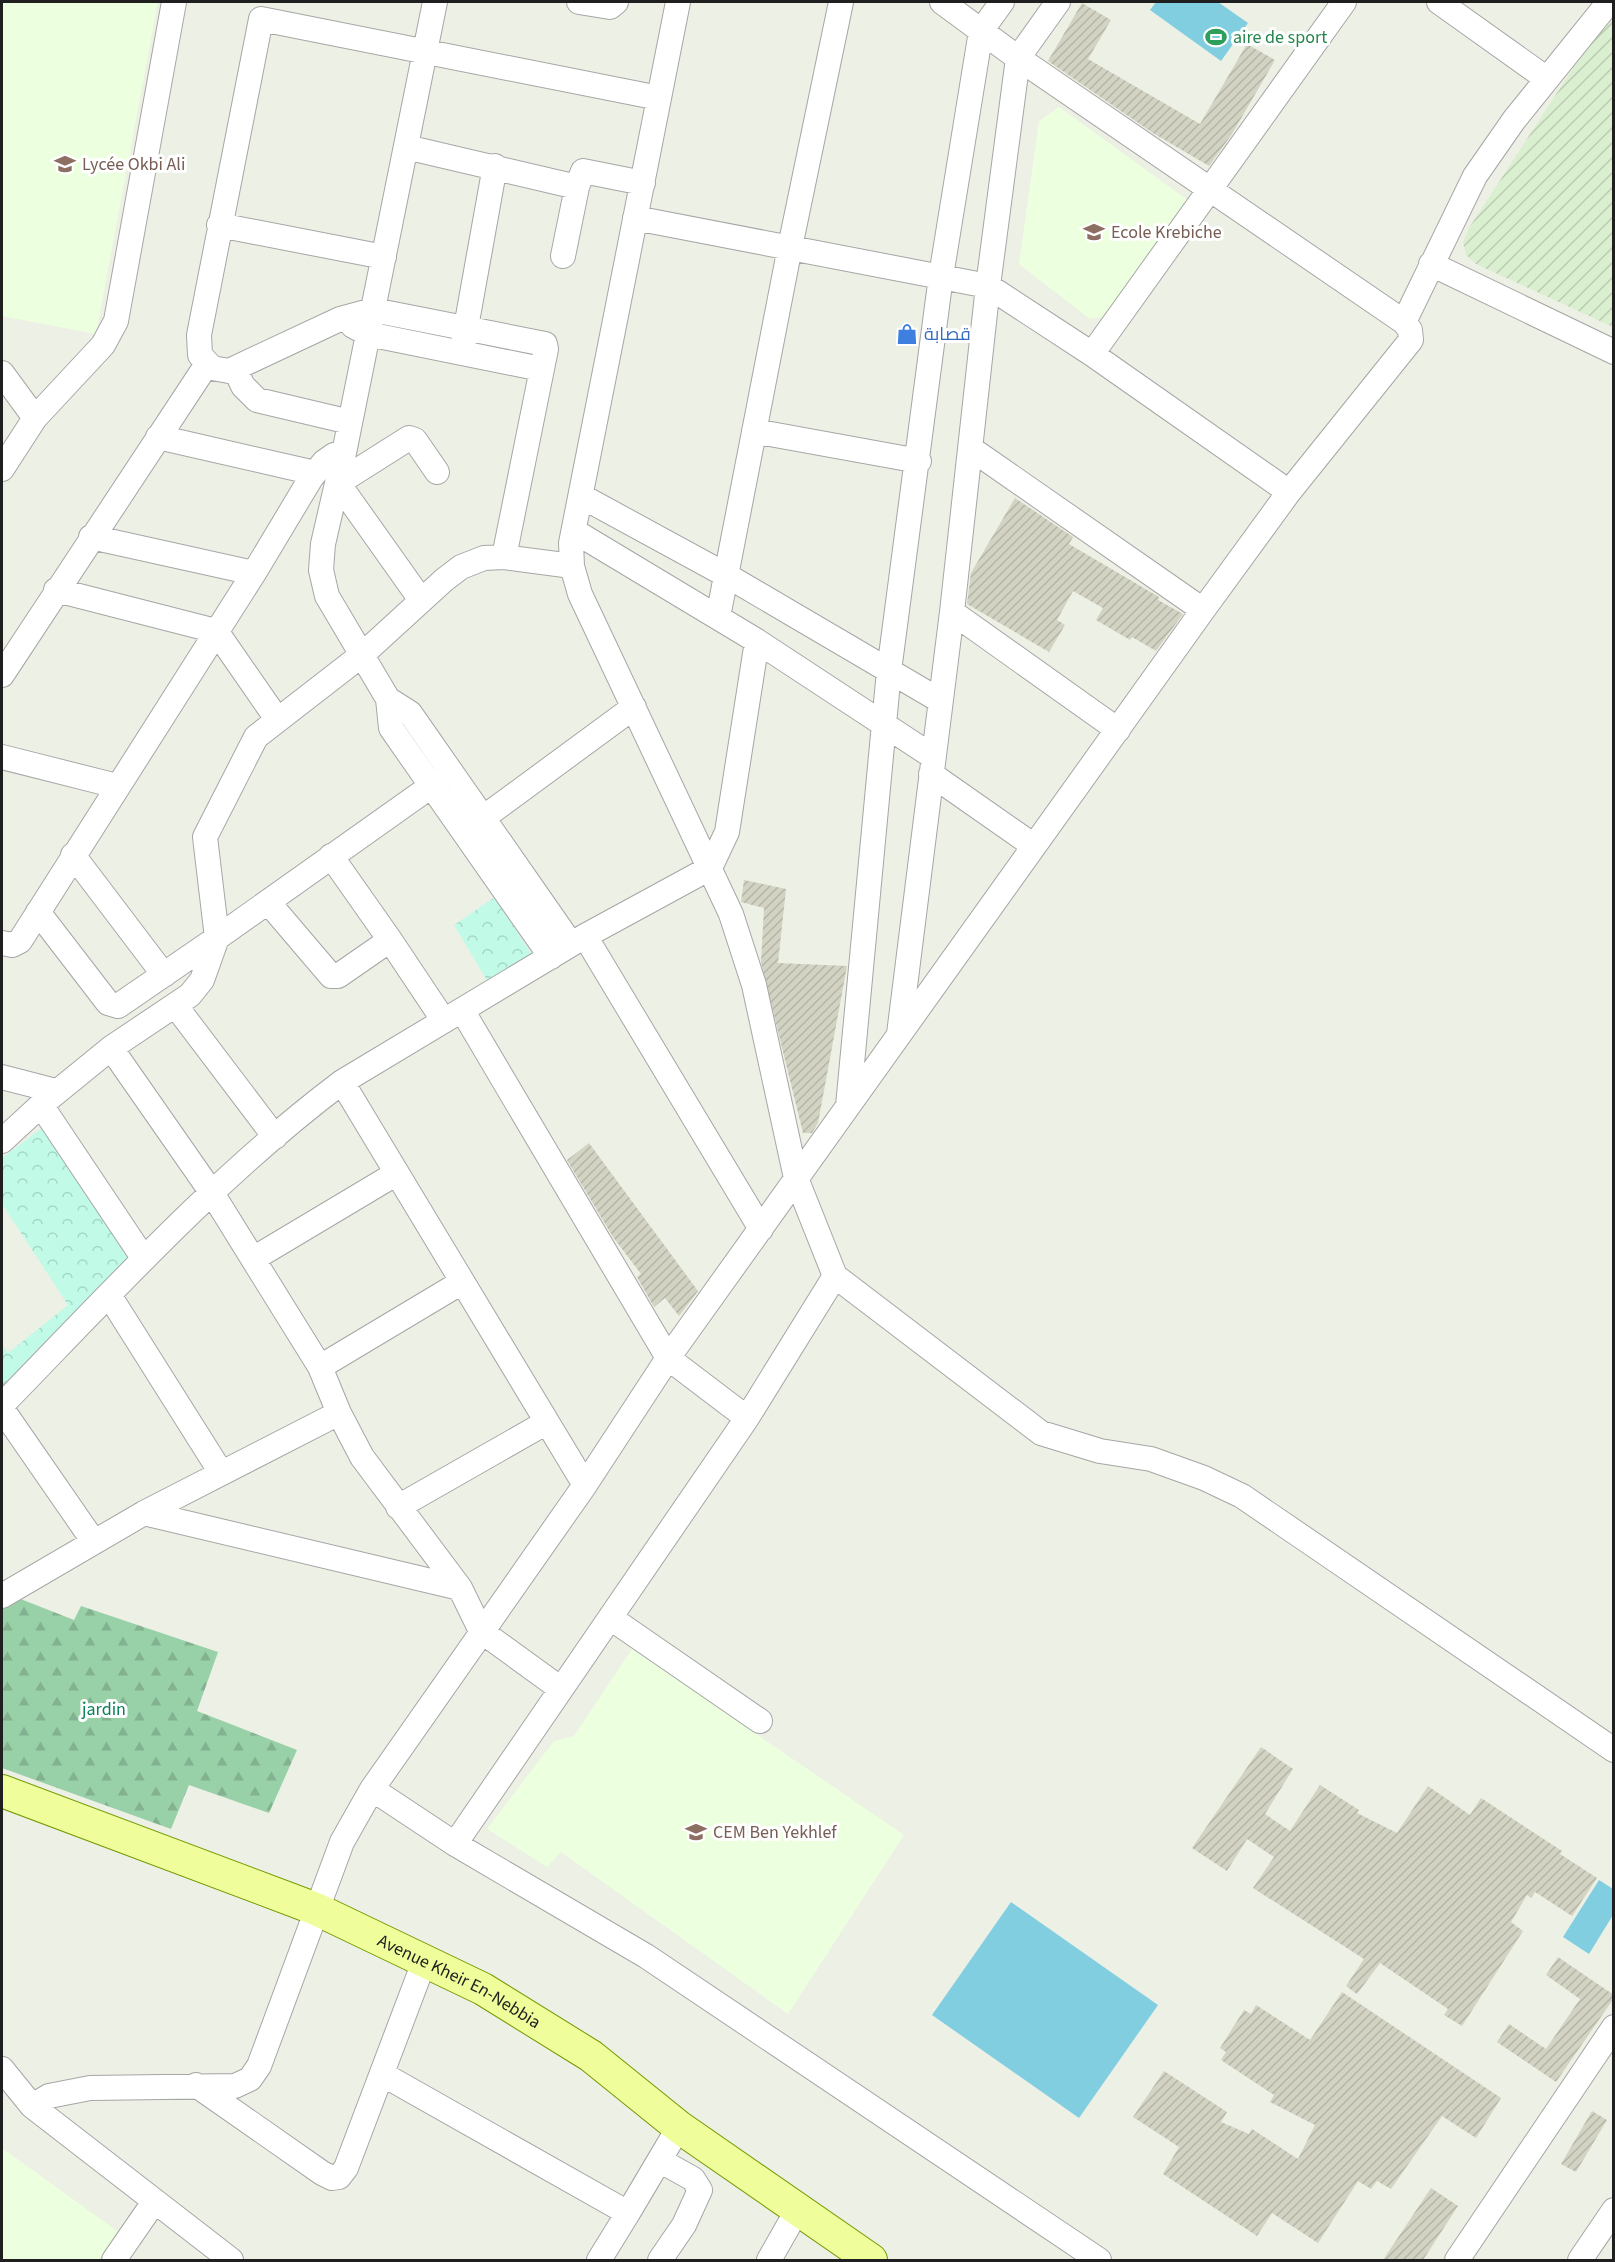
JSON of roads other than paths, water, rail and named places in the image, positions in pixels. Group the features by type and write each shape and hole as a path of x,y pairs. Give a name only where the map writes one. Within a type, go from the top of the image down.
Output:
{"main road":[{"name":"Avenue Kheir En-Nebbia","path":"2,1791 316,1910 483,1989 591,2056 679,2127 798,2209 851,2255"}],"street":[{"path":"2,469 35,418 103,345 116,321 174,2"},
{"path":"435,2 338,483 323,544 321,570 327,596 388,699 391,728 551,957"},
{"path":"579,2 610,7 616,2"},
{"path":"678,2 574,531 572,566 579,594 731,914 754,985 796,1178 835,1276 1041,1432 1100,1451 1151,1459 1204,1478 1242,1496 1614,1750"},
{"path":"718,617 790,247 841,2"},
{"path":"32,2106 49,2096 74,2090 196,2085 236,2086 250,2079 259,2066 342,1842 372,1789 585,1485 668,1358 1203,610 1289,492 1409,345 1412,336 1404,322 1018,58 942,2"},
{"path":"848,1106 883,723 919,461 941,276 981,31 1002,2"},
{"path":"898,1036 952,612 988,286 1018,58 1058,2"},
{"path":"1092,354 1344,2"},
{"path":"1438,2 1547,79"},
{"path":"1404,322 1475,176 1547,79 1609,2"},
{"path":"504,557 546,349 545,344 373,310 340,320 235,369 223,371 207,364 200,355 199,335 262,10 425,52 659,98"},
{"path":"406,147 577,187"},
{"path":"461,353 495,166"},
{"path":"563,256 577,187 583,171 642,183"},
{"path":"635,218 988,286 1092,354 1289,492"},
{"path":"219,225 384,257"},
{"path":"1431,264 1614,352"},
{"path":"340,320 368,334 541,369"},
{"path":"2,675 207,364"},
{"path":"235,369 243,386 258,400 350,422"},
{"path":"4,381 35,418"},
{"path":"754,431 919,461"},
{"path":"158,437 315,473"},
{"path":"338,483 409,438 415,440 437,472"},
{"path":"970,448 1203,610"},
{"path":"2,943 12,945 20,941 315,473 334,455 344,453"},
{"path":"338,483 421,600"},
{"path":"581,496 726,575 939,700"},
{"path":"574,531 757,641 883,723 931,765 1034,846"},
{"path":"92,537 254,573"},
{"path":"2,1141 48,1098 111,1048 190,995 202,980 217,938 205,837 250,746 277,719 363,654 421,600 461,567 484,558 504,557 572,566"},
{"path":"56,590 216,631 277,719"},
{"path":"952,612 1118,730"},
{"path":"94,1542 2,1407 144,1259 212,1193 342,1082 578,940 710,868 727,832 757,641"},
{"path":"388,699 410,713 515,864 578,940 761,1229"},
{"path":"483,818 634,707"},
{"path":"2,757 117,786"},
{"path":"38,912 112,1006 118,1006 451,772"},
{"path":"73,855 164,975"},
{"path":"331,856 390,940 453,1016 668,1358 747,1418"},
{"path":"495,876 515,864"},
{"path":"268,902 331,976 338,976 390,940"},
{"path":"175,1005 275,1137"},
{"path":"111,1048 212,1193 320,1367 339,1413 362,1457 460,1588 481,1631 561,1689"},
{"path":"2,1077 48,1098 144,1259"},
{"path":"342,1082 585,1485"},
{"path":"253,1259 397,1173"},
{"path":"455,1844 612,1619 747,1418 835,1276"},
{"path":"320,1367 462,1282"},
{"path":"109,1295 220,1472"},
{"path":"2,1596 144,1513 220,1472 339,1413"},
{"path":"398,1507 547,1422"},
{"path":"144,1513 460,1588"},
{"path":"612,1619 760,1721"},
{"path":"372,1789 455,1844 646,1956 1100,2260"},
{"path":"196,2085 332,2178 339,2177 346,2169 424,1962"},
{"path":"1457,2260 1614,2027"},
{"path":"2,2069 32,2106 231,2260"},
{"path":"382,2074 628,2213"},
{"path":"599,2260 661,2161 679,2127"},
{"path":"660,2260 684,2225 700,2190 693,2180 661,2161"},
{"path":"114,2260 154,2202"},
{"path":"769,2260 798,2209"},
{"path":"1580,2260 1614,2210"}],"place":[{"name":"aire de sport","path":"1216,37"},
{"name":"Lycée Okbi Ali","path":"65,164"},
{"name":"Ecole Krebiche","path":"1094,232"},
{"name":"قصابة","path":"907,334"},
{"name":"CEM Ben Yekhlef","path":"696,1832"}],"park label":[{"name":"jardin","path":"104,1709"}]}
